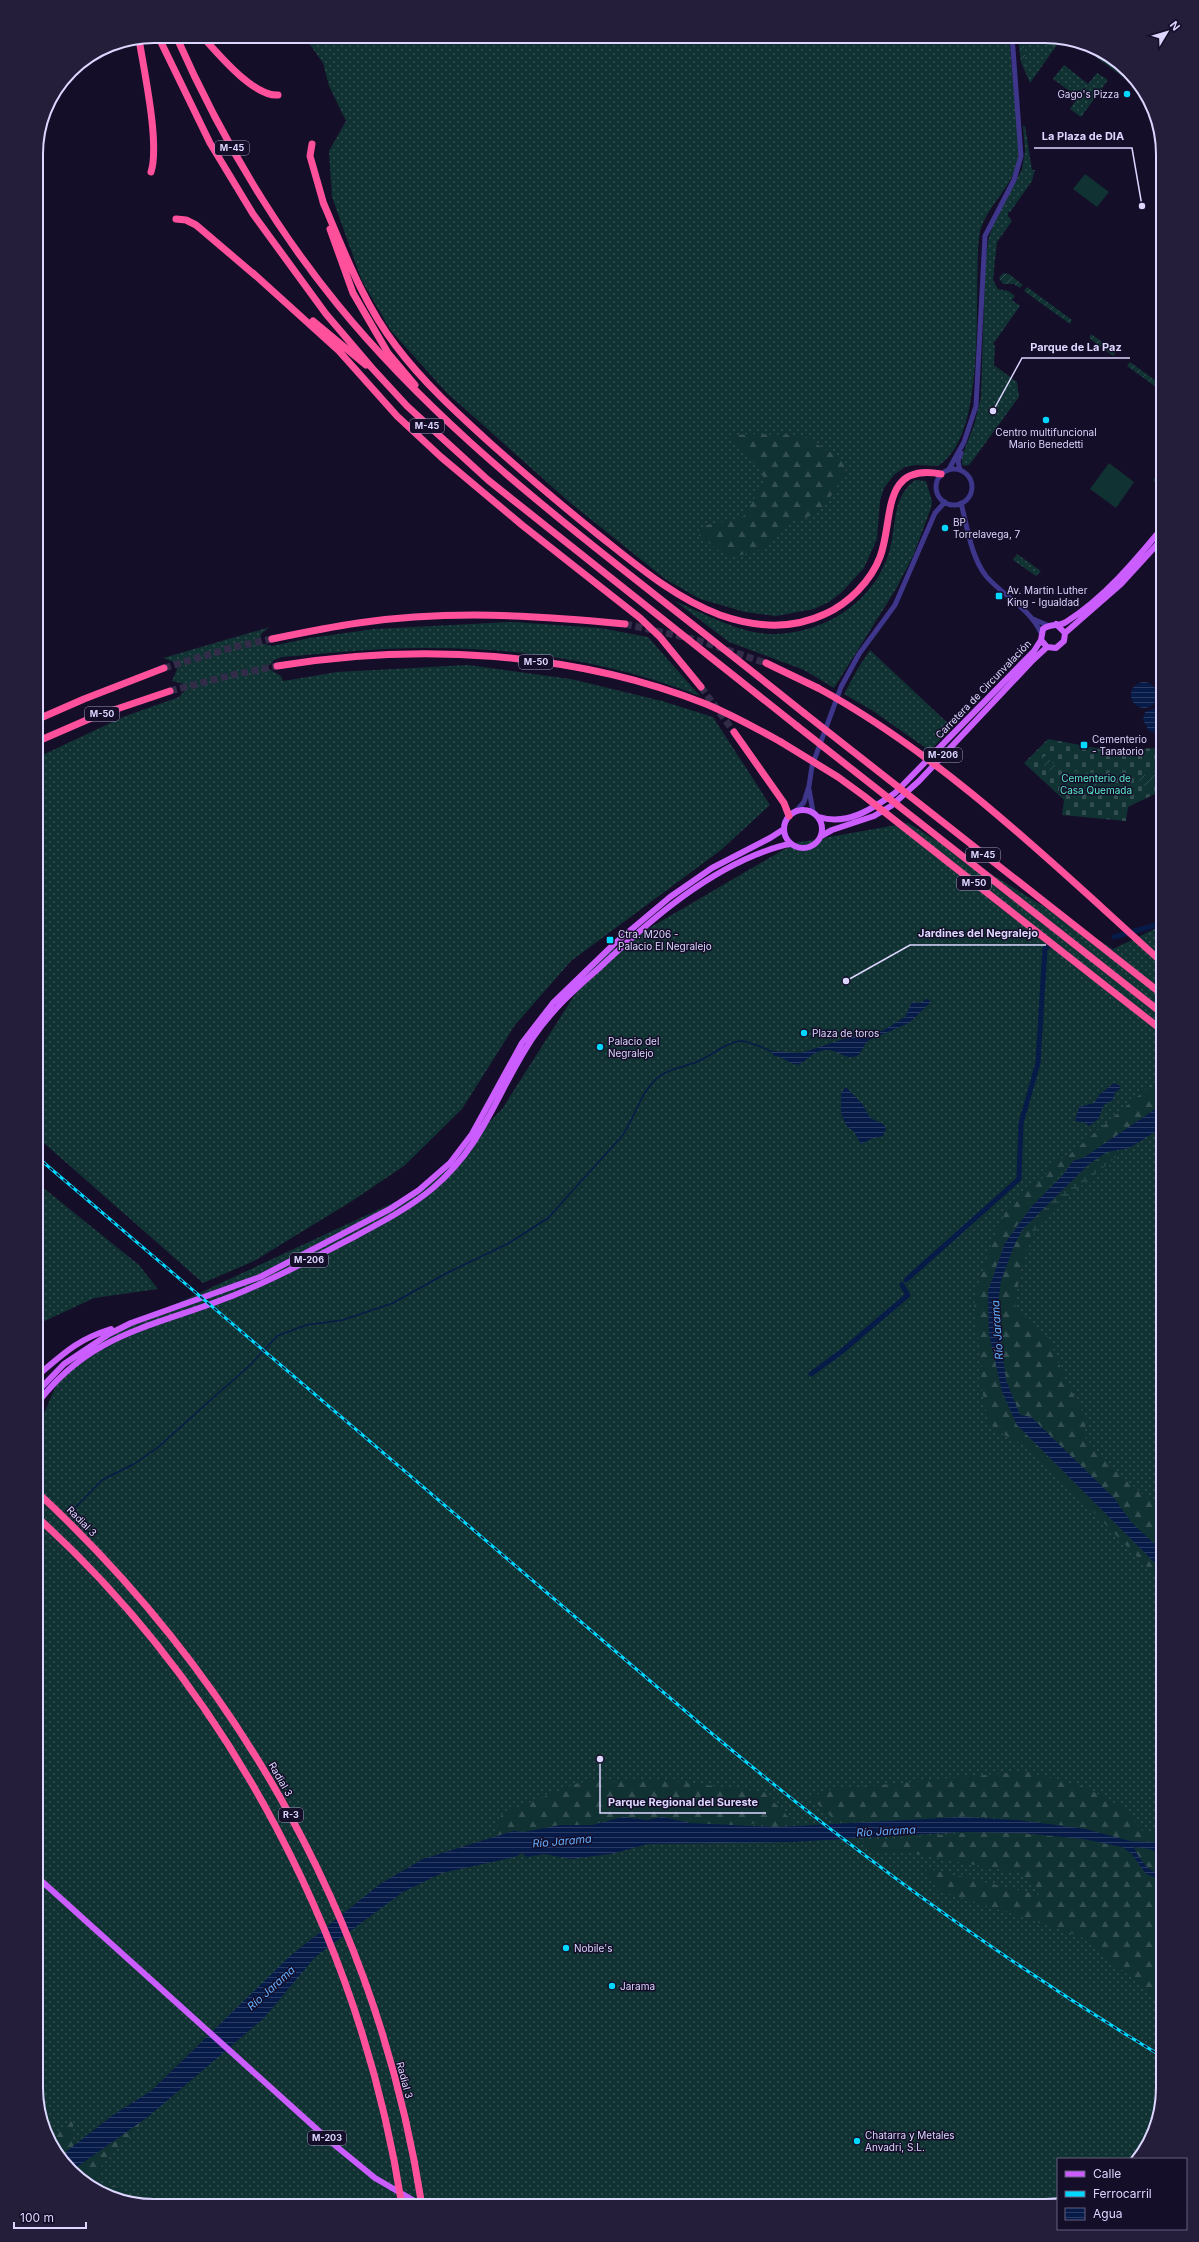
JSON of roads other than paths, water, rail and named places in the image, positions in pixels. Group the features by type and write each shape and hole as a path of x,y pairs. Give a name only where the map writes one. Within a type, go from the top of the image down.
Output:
{"highway":[{"name":"M-45","path":"161,43 210,143 249,207 326,314 407,406 488,480 797,726 1156,1008"},
{"name":"M-45","path":"179,43 223,133 300,254 337,305 420,396 462,436 539,504 1156,990"},
{"path":"208,43 227,63 260,92 278,96"},
{"path":"140,44 154,146 155,161 151,172"},
{"path":"312,144 310,156 329,225 353,293 388,353 413,382 420,396"},
{"path":"323,202 361,289 377,319 396,347 430,386 466,421 549,495 605,540 674,591 718,614 746,623 769,625 789,624 817,617 839,606 863,584 880,559 886,538 892,496 896,488 910,475 919,472 941,474"},
{"path":"176,219 186,220 196,225 358,360 372,368"},
{"path":"253,273 339,351 398,416 441,457 522,525 640,618 664,642 701,687"},
{"path":"272,639 359,623 448,616 532,616 624,624"},
{"name":"M-50","path":"277,666 321,660 410,655 461,656 556,665 605,674 673,692 739,718 814,761 864,796 1156,1025"},
{"path":"766,664 818,688 846,703 893,733 990,809 1156,958"},
{"name":"M-50","path":"43,717 84,698 164,668"},
{"name":"M-50","path":"43,739 96,716 170,691"},
{"path":"734,732 784,803 788,816"},
{"name":"Radial 3","path":"43,1498 123,1578 176,1641 244,1736 290,1814 340,1919 372,2003 401,2102 421,2199"},
{"name":"R-3","path":"43,1523 108,1589 170,1663 225,1742 274,1824 316,1911 351,2000 379,2092 401,2199"}],"main road":[{"path":"1048,625 1065,623 1117,579 1156,535"},
{"name":"M-206","path":"1047,648 1056,648 1061,646 1065,638 1065,633 1121,584 1156,546"},
{"path":"1056,624 1065,633"},
{"name":"M-206","path":"1041,636 1048,625"},
{"path":"1041,636 1047,648"},
{"name":"Carretera de Circunvalación","path":"819,817 834,821 857,816 876,806 895,793 1034,651 1041,636"},
{"name":"Carretera de Circunvalación","path":"821,836 832,830 874,816 895,802 919,781 1028,665 1047,648"},
{"path":"791,844 784,829 788,816 796,811 805,809 813,812 819,817 823,828 821,836"},
{"name":"M-206","path":"43,1384 49,1377 77,1353 109,1334 132,1323 260,1277 390,1209 419,1190 450,1163 472,1134 522,1042 553,1003 614,944 670,897 712,868 770,838 784,829"},
{"name":"M-206","path":"43,1396 54,1383 74,1365 111,1339 133,1329 262,1284 380,1223 429,1191 450,1173 474,1143 538,1031 558,1007 584,981 651,921 716,875 763,852 791,844 800,848 807,848 815,844 821,836"},
{"path":"43,1371 77,1343 88,1336 132,1323"},
{"name":"M-203","path":"43,1882 353,2160 391,2188 410,2199"}],"street":[{"path":"960,470 958,461 974,414 978,392 985,236 1014,180 1021,156 1013,43"},
{"path":"796,811 804,802 809,786 812,766 841,687 856,659 895,605 936,512 938,496 936,484 941,474 949,469 964,442"},
{"path":"938,496 945,502 961,503 970,495 972,485 968,476 960,470 949,469"},
{"path":"936,512 945,502"},
{"path":"961,503 980,566 986,576 1031,617 1048,625"},
{"path":"1031,617 1041,636"},
{"path":"809,786 813,812"}],"water":[{"path":"1144,682 1153,686 1156,690 1156,700 1153,704 1144,708 1135,704 1131,695 1135,686"},
{"path":"1156,707 1156,733 1149,731 1143,720 1145,712"},
{"path":"927,999 931,1002 909,1023 869,1040 865,1044 860,1054 854,1057 823,1050 815,1053 798,1065 774,1056 771,1051 801,1053 856,1035 867,1035 884,1030 905,1017 912,1002 920,1003"},
{"path":"1114,1083 1120,1086 1120,1089 1115,1092 1113,1100 1104,1105 1098,1119 1089,1126 1084,1122 1075,1121 1079,1107 1094,1103 1100,1094"},
{"path":"846,1087 863,1105 870,1118 883,1124 886,1129 883,1136 871,1139 861,1144 854,1132 846,1125 841,1113 841,1093"},
{"name":"Río Jarama","path":"1156,1109 1156,1131 1129,1148 1107,1152 1089,1164 1022,1230 1013,1248 1001,1281 997,1309 1006,1380 1020,1415 1031,1417 1114,1498 1131,1522 1156,1545 1156,1564 1017,1425 1002,1392 989,1334 988,1291 1005,1243 1032,1206 1062,1176 1073,1161 1083,1158"},
{"name":"Río Jarama","path":"623,1817 647,1820 663,1817 690,1823 776,1827 963,1817 1018,1820 1086,1829 1130,1841 1156,1843 1156,1852 1150,1849 1134,1847 1139,1857 1156,1872 1156,1878 1146,1874 1131,1853 1122,1847 1084,1839 1023,1833 961,1832 792,1842 648,1844 611,1854 570,1859 545,1854 527,1857 522,1853 515,1857 442,1873 403,1892 315,1957 264,2018 149,2116 77,2167 65,2153 113,2115 151,2091 289,1957 380,1884 423,1859 513,1831 524,1832 560,1825 592,1825"}],"waterway":[{"path":"1114,937 1156,925"},
{"path":"906,1280 1019,1179 1021,1123 1038,1063 1045,948 1048,947"},
{"path":"70,1513 102,1480 134,1464 157,1448 250,1365 277,1336 306,1325 343,1320 393,1303 445,1274 509,1243 548,1218 622,1136 645,1092 661,1075 701,1060 732,1043 742,1041 771,1051"},
{"path":"811,1374 841,1352 908,1295 902,1285"}],"tunnel":[{"path":"625,624 697,640 766,663"},
{"path":"164,668 234,647 272,639"},
{"path":"170,691 232,675 277,666"},
{"path":"701,687 734,732"}],"railway":[{"path":"43,1162 704,1727 759,1772 814,1816 927,1901 1043,1982 1156,2053"}],"place":[{"name":"Gago's Pizza","path":"1127,94"},
{"name":"La Plaza de DIA","path":"1142,206"},
{"name":"Parque de La Paz","path":"993,411"},
{"name":"Centro multifuncional Mario Benedetti","path":"1046,420"},
{"name":"BP Torrelavega, 7","path":"945,528"},
{"name":"Av. Martin Luther King - Igualdad","path":"999,596"},
{"name":"Cementerio - Tanatorio","path":"1084,745"},
{"name":"Ctra. M206 - Palacio El Negralejo","path":"610,940"},
{"name":"Jardines del Negralejo","path":"846,981"},
{"name":"Plaza de toros","path":"804,1033"},
{"name":"Palacio del Negralejo","path":"600,1047"},
{"name":"Parque Regional del Sureste","path":"600,1759"},
{"name":"Nobile's","path":"566,1948"},
{"name":"Jarama","path":"612,1986"},
{"name":"Chatarra y Metales Anvadri, S.L.","path":"857,2141"}],"park label":[{"name":"Cementerio de Casa Quemada","path":"1096,784"}]}
